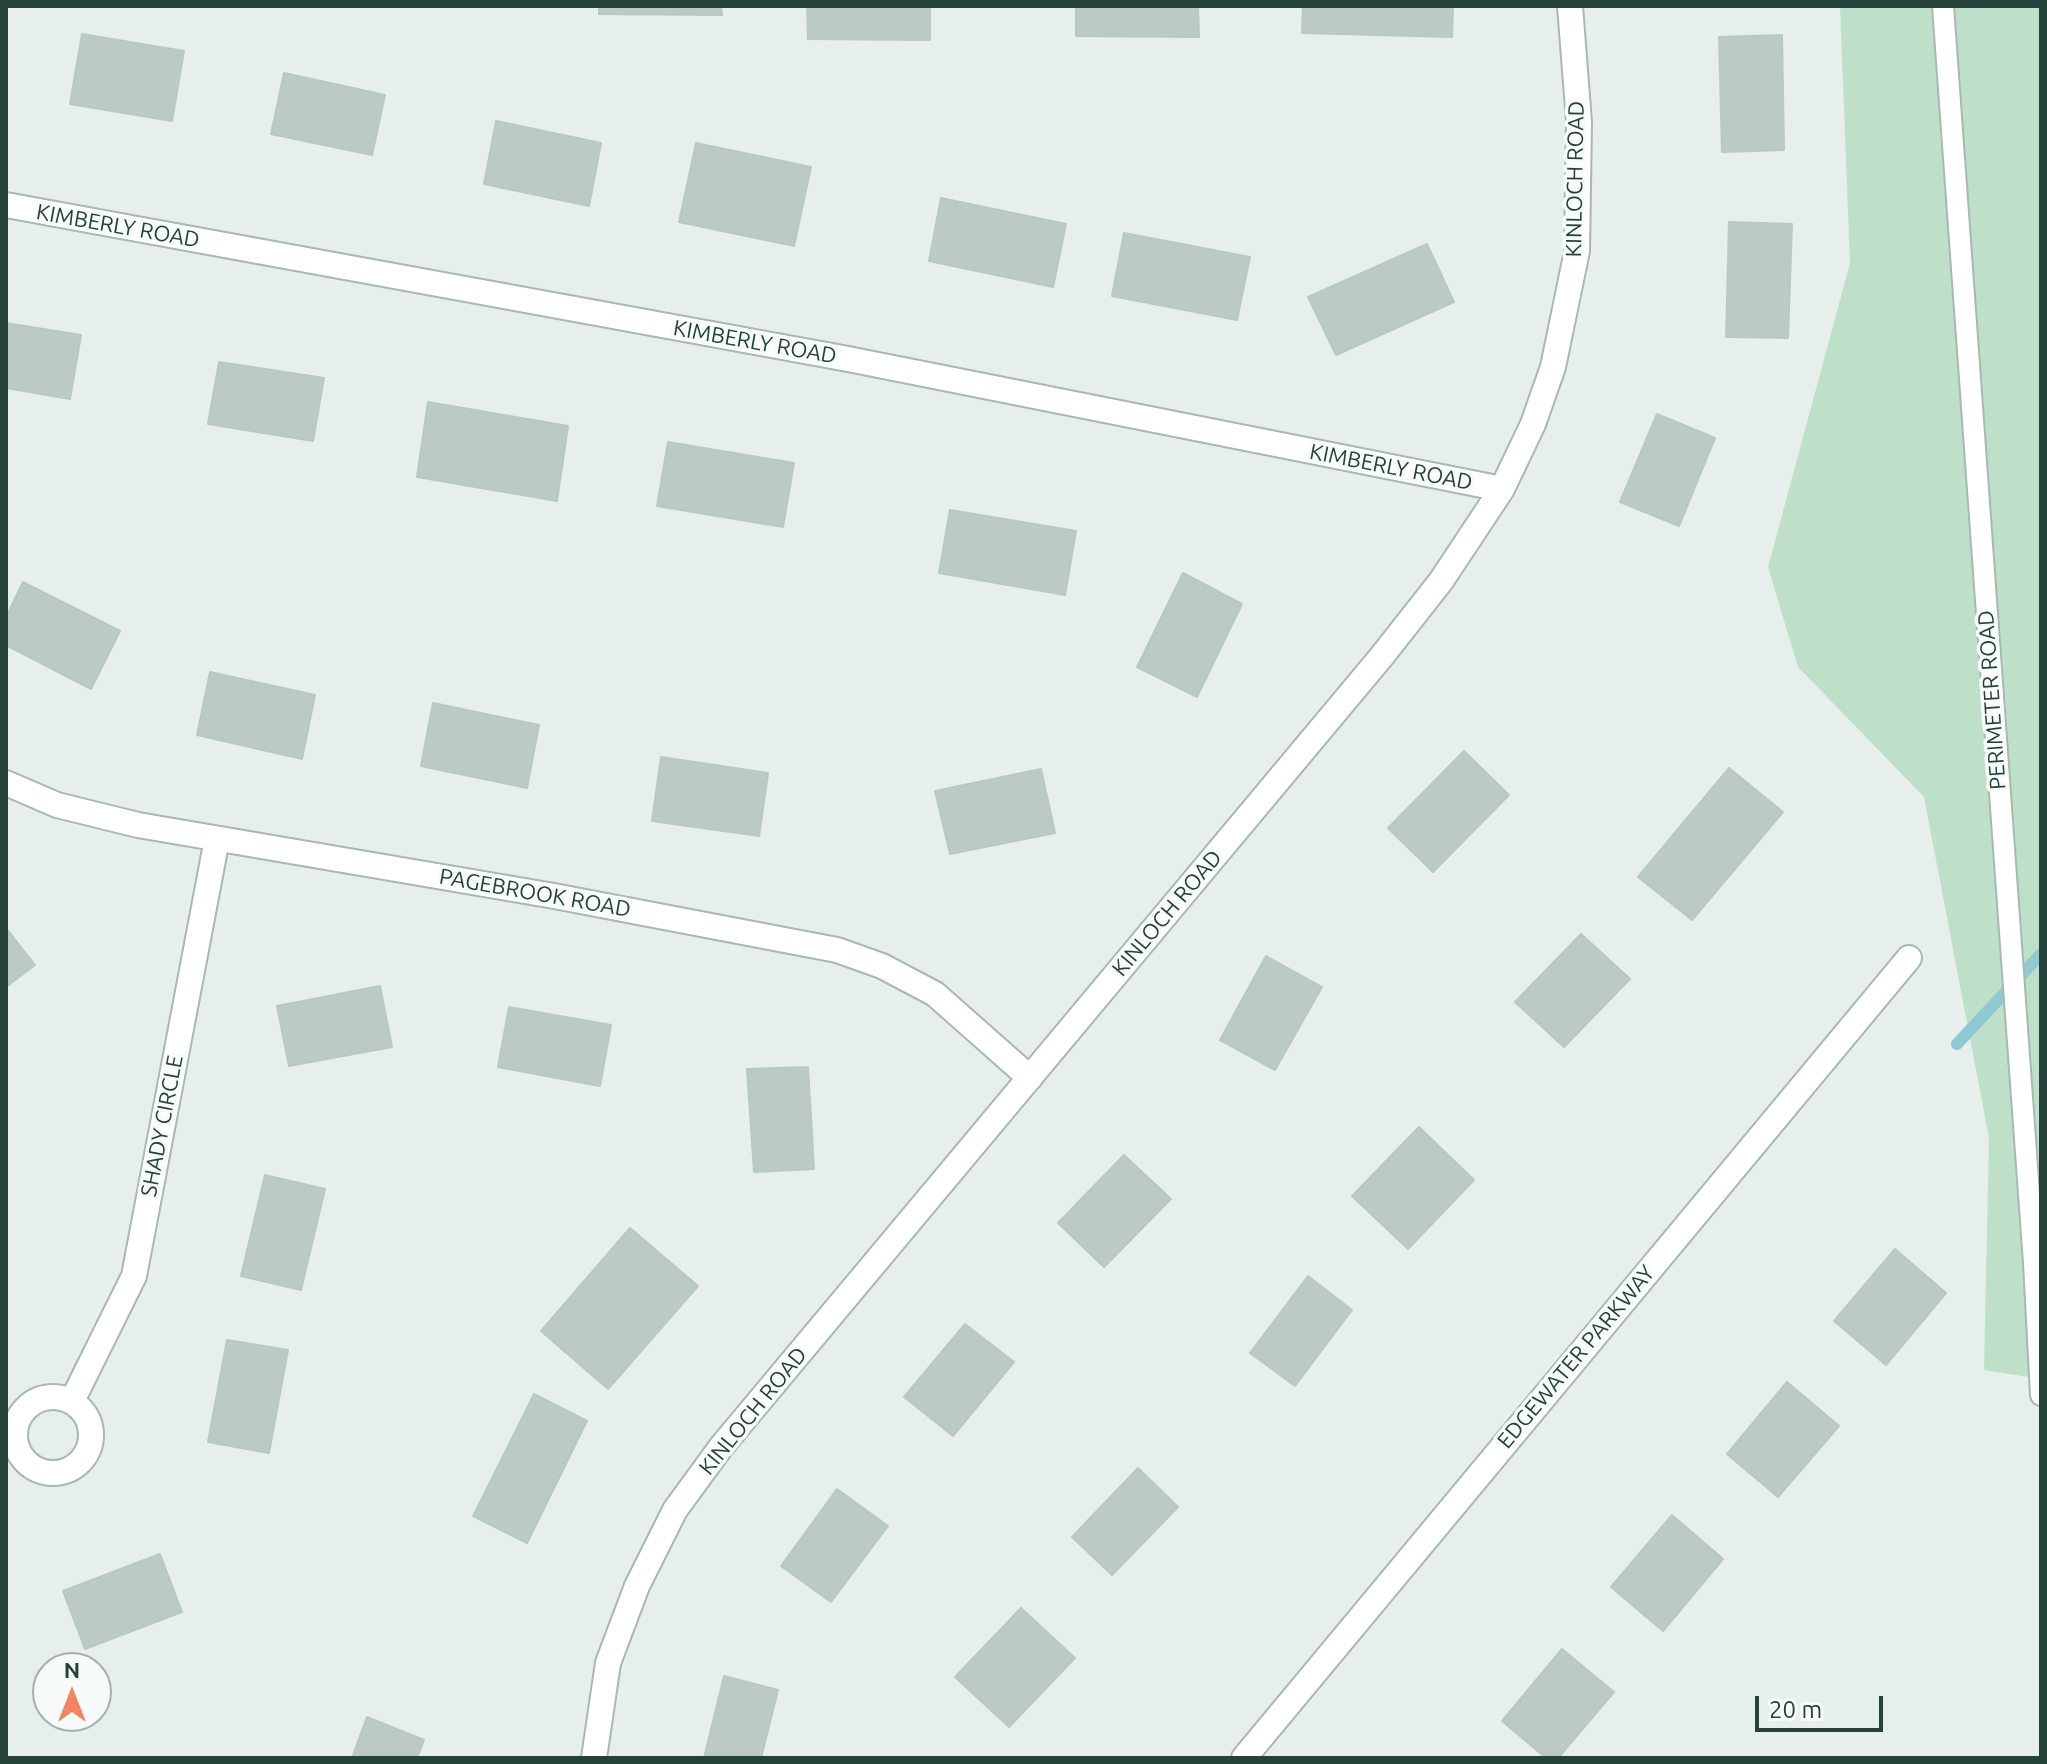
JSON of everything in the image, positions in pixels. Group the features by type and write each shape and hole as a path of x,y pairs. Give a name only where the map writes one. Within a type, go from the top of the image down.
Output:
{"street":[{"name":"KINLOCH ROAD","path":"594,1758 608,1663 637,1586 675,1510 721,1447 1382,656 1441,581 1502,489 1533,424 1553,367 1577,251 1579,122 1570,6"},
{"name":"KIMBERLY ROAD","path":"6,205 848,359 1502,489"},
{"name":"PAGEBROOK ROAD","path":"6,783 57,805 138,825 554,896 837,950 882,966 935,994 1030,1078"},
{"name":"SHADY CIRCLE","path":"72,1401 134,1276 217,839"},
{"name":"EDGEWATER PARKWAY","path":"1244,1758 1909,958"}],"lane":[{"name":"PERIMETER ROAD","path":"1943,6 2041,1395"}],"green space":[{"path":"1840,6 2041,6 2041,1379 1984,1370 1989,1138 1924,797 1798,667 1768,567 1850,263"}],"building":[{"path":"599,6 721,6 722,15 599,14"},
{"path":"807,6 930,6 930,40 808,39"},
{"path":"1076,6 1198,6 1199,37 1076,36"},
{"path":"1303,6 1453,6 1452,37 1302,33"},
{"path":"82,34 184,51 172,121 70,104"},
{"path":"1782,35 1784,150 1722,152 1719,37"},
{"path":"284,73 385,95 372,155 271,134"},
{"path":"496,121 601,143 589,206 484,184"},
{"path":"696,143 811,167 794,246 679,222"},
{"path":"941,198 1066,224 1053,287 929,261"},
{"path":"1729,222 1792,224 1788,338 1726,337"},
{"path":"1124,233 1250,257 1237,320 1112,296"},
{"path":"1427,244 1454,302 1336,355 1308,297"},
{"path":"6,323 81,335 70,399 6,388"},
{"path":"219,362 324,378 313,441 208,424"},
{"path":"428,402 568,426 557,501 417,477"},
{"path":"1657,414 1715,438 1679,526 1620,502"},
{"path":"668,442 794,463 783,527 657,506"},
{"path":"950,510 1076,531 1065,595 939,573"},
{"path":"1183,573 1242,604 1197,697 1137,667"},
{"path":"23,582 120,631 91,689 6,645 6,617"},
{"path":"210,672 315,695 302,759 197,735"},
{"path":"433,703 539,725 527,788 421,766"},
{"path":"1464,751 1509,795 1433,872 1388,828"},
{"path":"661,757 768,773 759,836 652,821"},
{"path":"1729,768 1783,812 1692,920 1638,877"},
{"path":"1041,769 1055,833 950,854 935,791"},
{"path":"6,928 35,965 6,987"},
{"path":"1581,934 1630,979 1564,1047 1515,1002"},
{"path":"1266,956 1322,987 1275,1070 1220,1040"},
{"path":"380,986 392,1047 289,1066 277,1006"},
{"path":"509,1007 611,1025 600,1086 498,1067"},
{"path":"808,1067 814,1169 754,1172 747,1069"},
{"path":"1419,1127 1474,1180 1408,1249 1352,1196"},
{"path":"1124,1155 1171,1199 1104,1267 1058,1223"},
{"path":"265,1175 325,1189 301,1290 241,1276"},
{"path":"630,1228 698,1286 608,1389 541,1331"},
{"path":"1895,1249 1946,1293 1886,1365 1834,1321"},
{"path":"1308,1276 1352,1310 1295,1386 1250,1353"},
{"path":"965,1324 1014,1362 953,1436 904,1397"},
{"path":"227,1340 288,1350 269,1453 208,1442"},
{"path":"1787,1382 1839,1426 1778,1497 1727,1454"},
{"path":"534,1394 587,1421 527,1543 473,1516"},
{"path":"1138,1468 1178,1507 1112,1575 1072,1537"},
{"path":"837,1489 888,1526 831,1602 781,1566"},
{"path":"1672,1515 1723,1559 1663,1631 1611,1587"},
{"path":"160,1554 182,1612 85,1649 63,1591"},
{"path":"1021,1608 1075,1658 1009,1727 955,1677"},
{"path":"1562,1649 1614,1692 1558,1758 1546,1758 1502,1721"},
{"path":"724,1676 778,1690 761,1758 704,1758"},
{"path":"367,1717 424,1740 417,1758 352,1758"}],"waterway":[{"path":"1957,1044 2041,954"}]}
